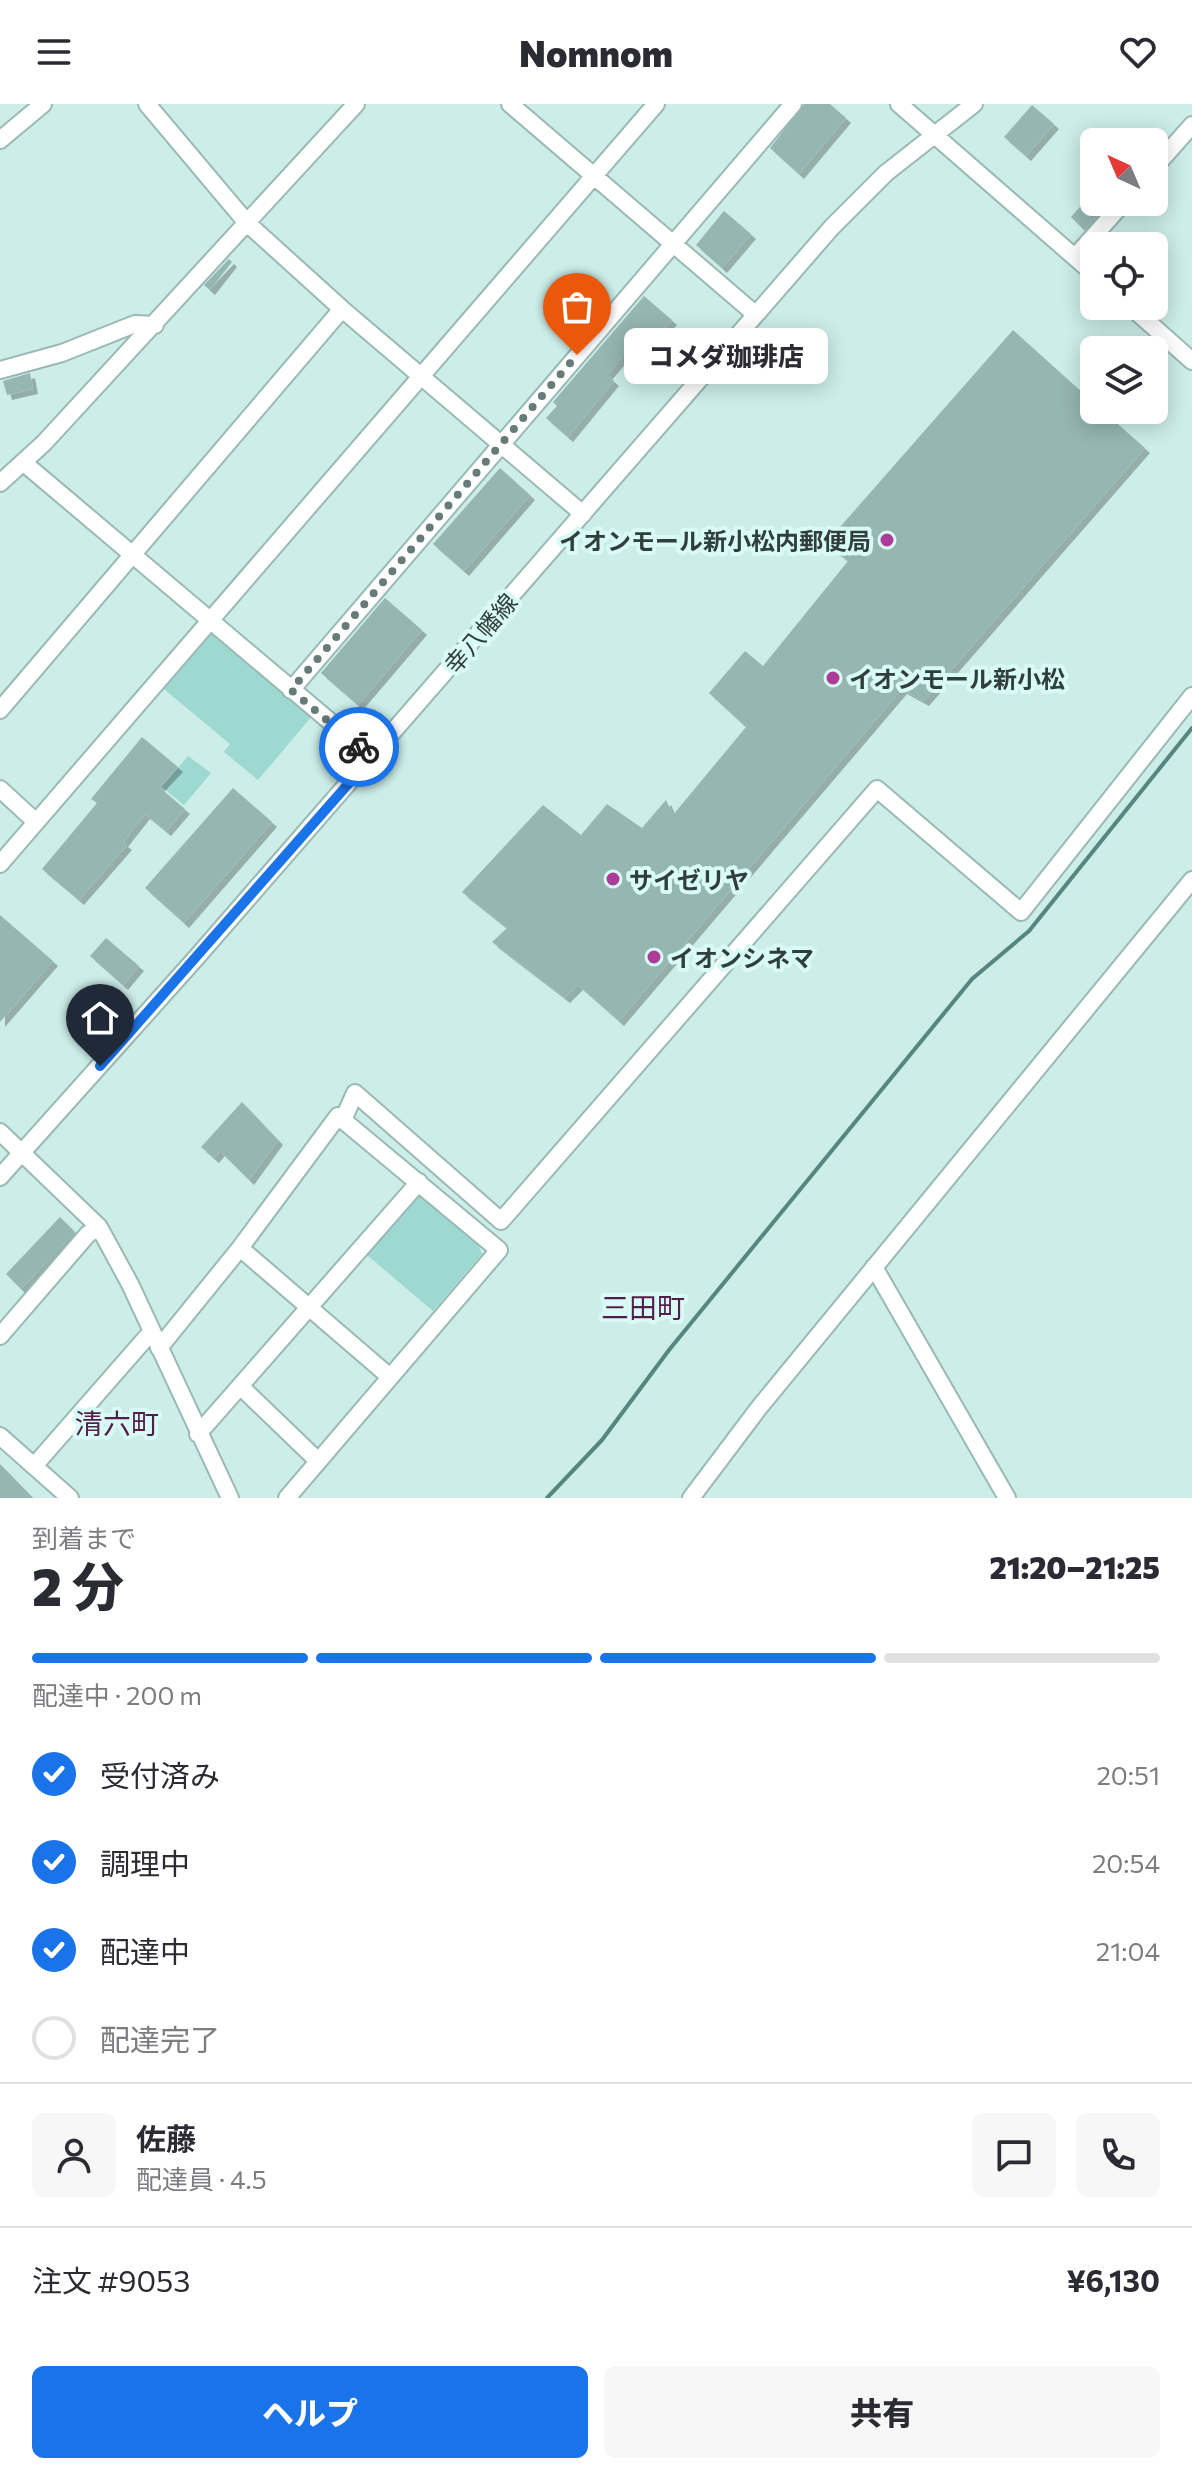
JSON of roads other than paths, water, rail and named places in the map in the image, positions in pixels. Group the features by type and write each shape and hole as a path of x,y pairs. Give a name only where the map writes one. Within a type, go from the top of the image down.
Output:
{"street":[{"path":"0,140 43,104"},
{"path":"147,104 247,223 342,309 583,514"},
{"path":"0,483 24,463 155,325 356,104"},
{"path":"510,104 755,314"},
{"path":"0,864 656,104"},
{"path":"291,690 793,104"},
{"path":"899,104 1080,261"},
{"name":"幸八幡線","path":"0,1177 372,757 755,314 886,173 974,104"},
{"path":"1168,152 1192,125"},
{"path":"1075,257 1112,216"},
{"path":"0,710 342,309"},
{"path":"1146,320 1192,361"},
{"path":"0,370 62,353 135,324 155,325"},
{"path":"24,463 209,623 372,757"},
{"path":"343,1120 355,1093 501,1221 877,789 1021,912 1192,696"},
{"path":"0,789 36,822"},
{"path":"691,1498 874,1267 1192,880"},
{"path":"159,1348 240,1248 338,1116 499,1250 287,1498"},
{"path":"0,1132 99,1227 152,1331 230,1498"},
{"path":"198,1434 419,1182"},
{"path":"0,1336 88,1234 99,1227"},
{"path":"240,1248 309,1311 390,1377"},
{"path":"874,1267 1007,1498"},
{"path":"34,1466 152,1331"},
{"path":"240,1386 318,1461"},
{"path":"0,1436 70,1498"}],"waterway":[{"path":"547,1498 602,1440 669,1350 972,979 1029,931 1192,728"}],"place":[{"name":"コメダ珈琲店","path":"577,355"},
{"name":"イオンモール新小松内郵便局","path":"887,540"},
{"name":"イオンモール新小松","path":"833,678"},
{"name":"サイゼリヤ","path":"613,879"},
{"name":"イオンシネマ","path":"654,957"}],"district":[{"name":"三田町","path":"643,1307"},
{"name":"清六町","path":"117,1423"}]}
